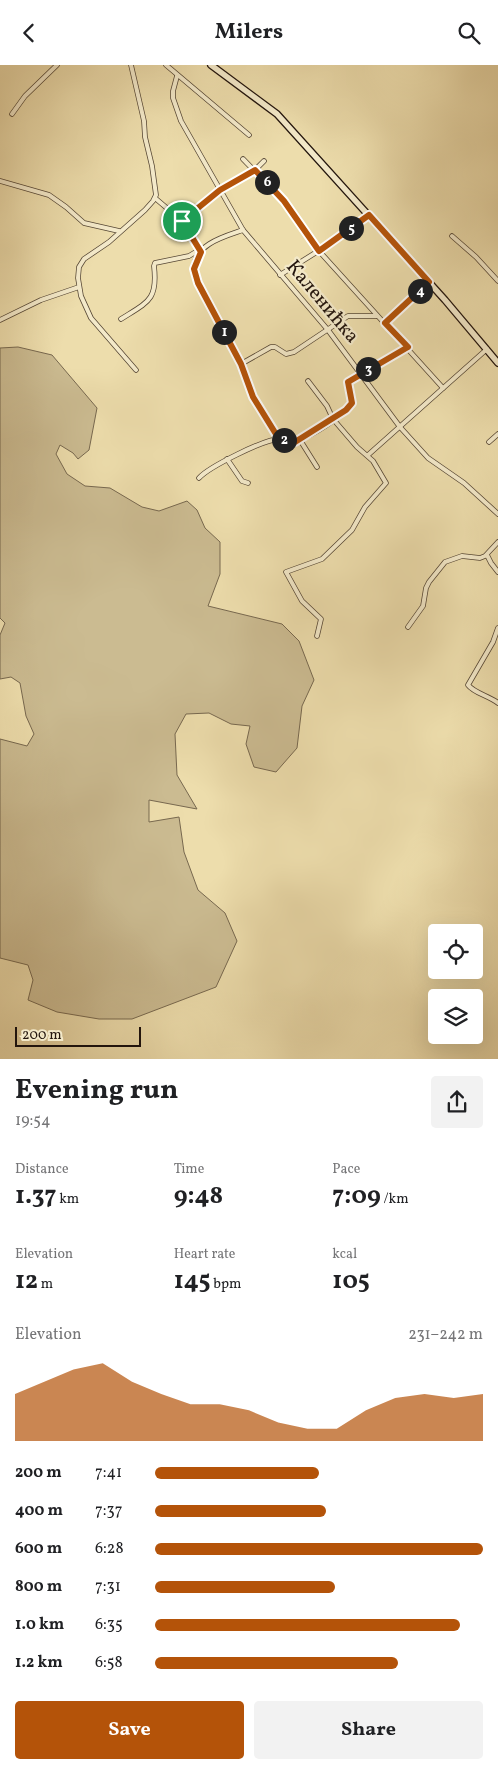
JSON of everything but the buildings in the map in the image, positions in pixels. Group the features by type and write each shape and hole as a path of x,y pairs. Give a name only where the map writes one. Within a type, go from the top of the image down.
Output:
{"main road":[{"path":"211,65 272,110 429,282 498,363"}],"street":[{"path":"12,114 25,96 57,65"},
{"path":"131,65 144,121 145,137 156,190 155,198 145,210 109,242 81,263 79,267 79,287 91,318 136,370"},
{"path":"166,65 249,135"},
{"name":"Каленићка","path":"177,76 173,91 177,110 186,131 205,160 243,230 328,330 400,427 428,458 464,483 498,514"},
{"path":"243,159 284,201 319,251 443,387"},
{"path":"182,221 220,190 255,170 264,161"},
{"path":"0,181 49,195 84,223 120,231"},
{"path":"155,198 182,221 200,251 194,269 198,283 241,364 253,397 279,439"},
{"path":"280,275 319,251 369,215"},
{"path":"121,319 141,306 153,293 155,286 155,263 189,256 216,240 243,230"},
{"path":"452,236 476,257 498,281"},
{"path":"385,323 429,282"},
{"path":"0,319 41,300 79,287"},
{"path":"241,364 271,347 275,347 286,354 294,352 348,316 377,315"},
{"path":"198,478 227,459 279,439 295,442 300,440 346,410 352,403 348,382 408,347"},
{"path":"368,455 487,349"},
{"path":"308,381 327,406 333,419 356,447 368,455 386,480 386,483 365,507 352,530 322,559 286,572 302,601 321,619 317,636"},
{"path":"489,442 498,434"},
{"path":"300,440 317,467"},
{"path":"227,459 239,478 243,482 248,483"},
{"path":"408,627 423,606 429,582 445,562 462,556 480,558 487,555 498,542"},
{"path":"487,555 498,572"},
{"path":"498,628 496,637 468,685 470,688 498,703"}],"shaded area":[{"path":"18,347 52,355 97,408 89,450 78,459 73,453 60,445 56,454 67,474 85,486 110,488 142,507 159,511 187,501 197,510 205,528 220,542 220,574 208,606 282,624 299,641 314,680 302,706 297,748 276,772 254,767 246,744 250,726 231,724 209,713 186,714 175,734 177,775 197,809 149,800 149,822 179,817 184,852 198,890 225,913 237,941 216,987 132,1019 99,1019 57,1012 28,1000 33,980 28,965 0,958 0,739 27,746 34,734 26,716 20,683 11,677 0,679 0,635 5,623 0,618 0,348"}],"route":[{"path":"255,170 284,201 319,251 369,215 429,282 385,323 408,347 348,382 352,403 346,410 300,440 295,442 279,439 253,397 241,364 198,283 194,264 201,252 182,221 220,190 255,170"}]}
